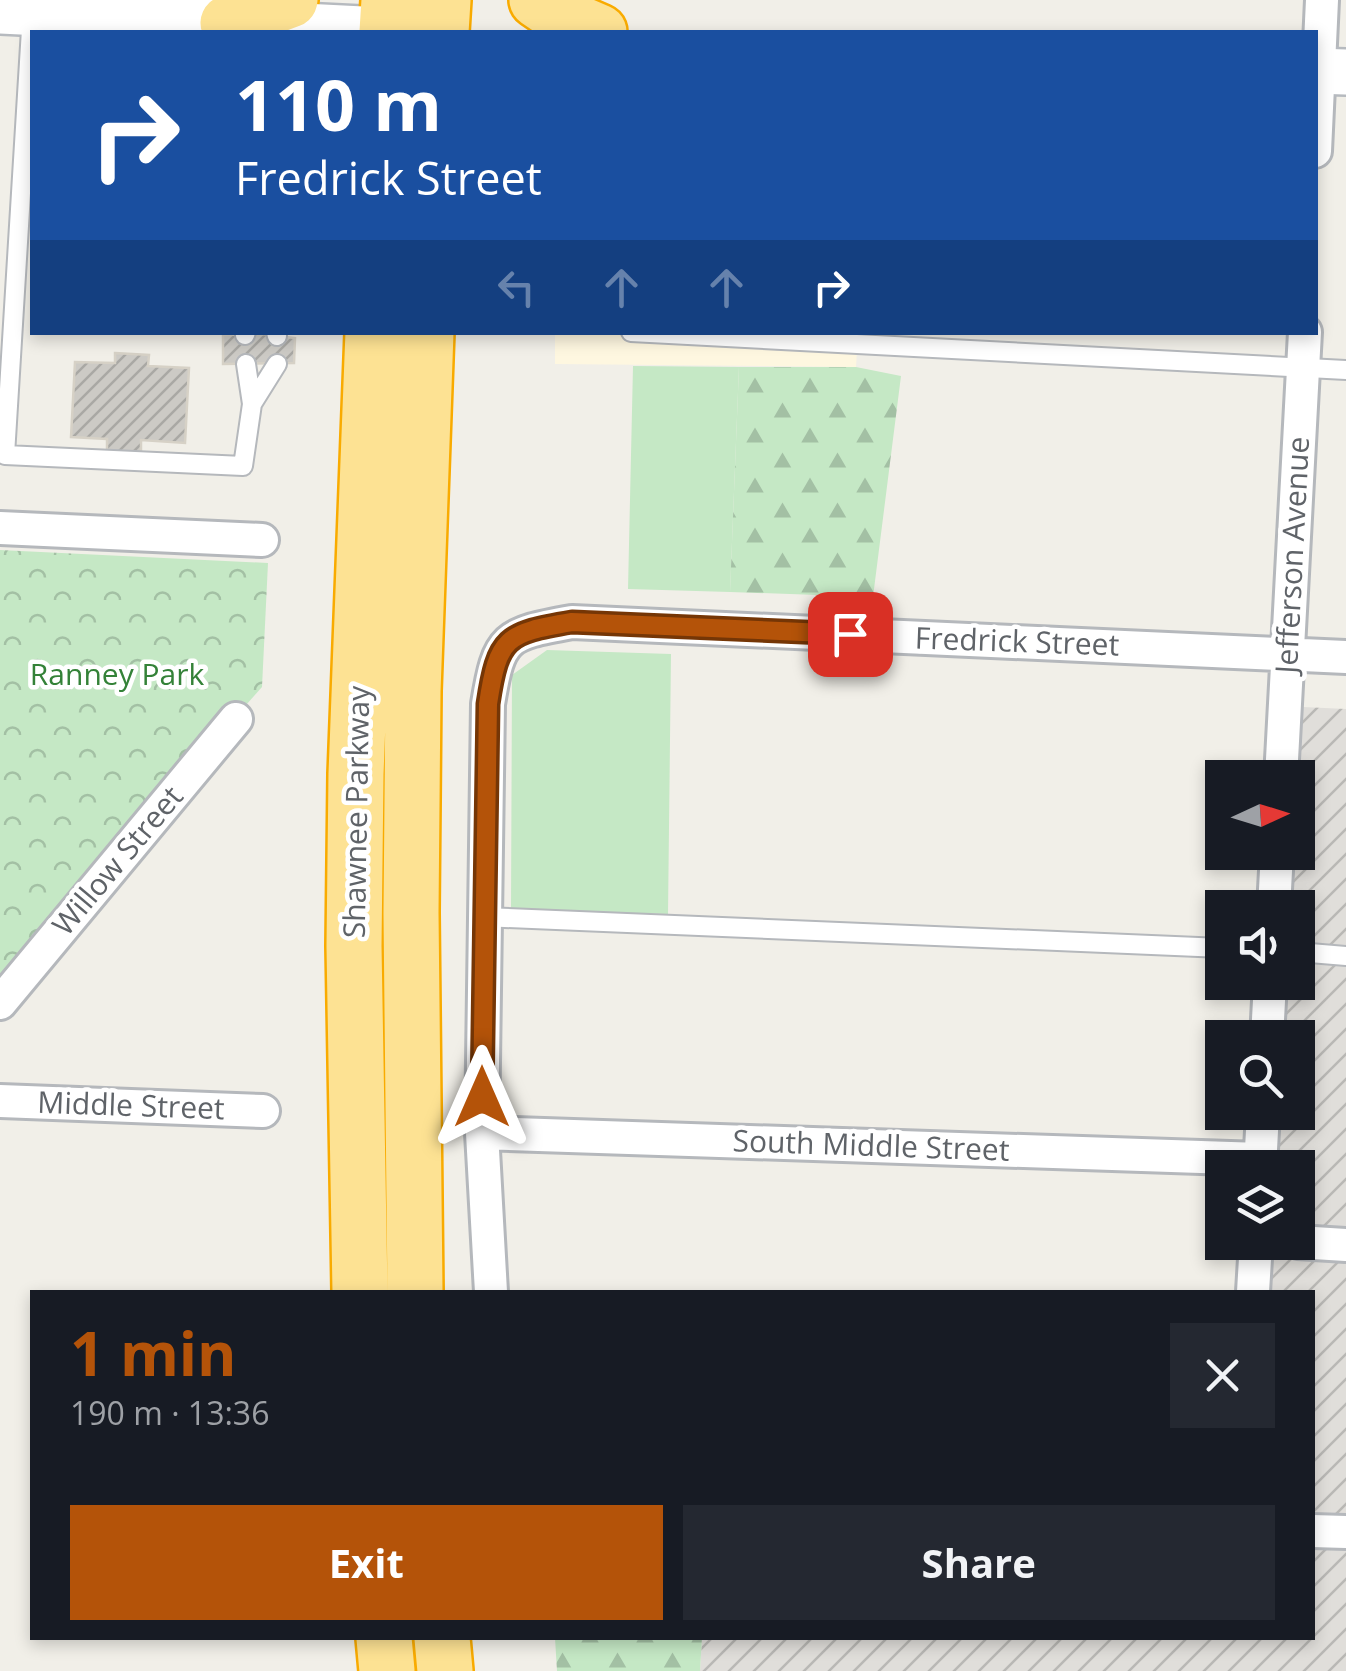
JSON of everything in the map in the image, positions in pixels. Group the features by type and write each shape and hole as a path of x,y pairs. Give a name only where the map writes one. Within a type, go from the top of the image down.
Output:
{"highway":[{"path":"239,28 290,0"},
{"path":"442,0 442,30"},
{"path":"538,0 559,15 595,30"},
{"name":"Shawnee Parkway","path":"360,1290 354,946 356,794 373,335"},
{"name":"Shawnee Parkway","path":"415,1290 412,784 426,335"},
{"path":"384,1640 387,1671"},
{"path":"442,1640 445,1671"}],"street":[{"path":"1318,129 1326,71 1322,0"},
{"path":"16,12 167,26 239,28 388,21 432,30"},
{"name":"Jefferson Avenue","path":"1282,760 1305,335"},
{"path":"0,528 262,540"},
{"name":"Fredrick Street","path":"484,917 488,704 495,659 511,638 541,628 572,622 1346,658"},
{"name":"Willow Street","path":"0,1002 236,718"},
{"path":"484,917 482,1133 491,1290"},
{"name":"Middle Street","path":"0,1100 263,1111"},
{"name":"South Middle Street","path":"482,1133 1205,1161"},
{"path":"1315,1243 1346,1245"},
{"path":"1253,1290 1255,1260"},
{"path":"1315,1530 1346,1532"}],"lane":[{"path":"16,12 30,109 24,300 6,455 243,466 252,404 246,364"},
{"path":"737,335 1346,370"},
{"path":"252,404 277,364"},
{"path":"484,917 1205,947"},
{"path":"1315,953 1346,956"}],"shaded area":[{"path":"555,335 858,335 856,367 555,364"},
{"path":"1303,707 1346,709 1346,1671 700,1671 702,1640 1315,1640 1315,1290 1270,1290 1272,1260 1315,1260 1315,1150 1278,1150 1279,1130 1315,1130 1315,1020 1286,1020 1287,1000 1315,1000 1315,890 1293,890 1294,870 1315,870 1315,760 1300,760"}],"green space":[{"path":"633,366 739,367 730,592 628,589"},
{"path":"739,367 856,367 901,376 873,597 730,592"},
{"name":"Ranney Park","path":"0,550 268,563 262,687 0,982"},
{"path":"547,650 671,654 668,914 511,910 512,675"},
{"path":"555,1640 702,1640 700,1671 557,1671"}],"building":[{"path":"223,335 295,338 294,363 223,364"},
{"path":"115,353 149,355 148,366 189,368 185,443 141,440 141,452 107,451 107,439 71,437 75,362 115,363"}],"route":[{"path":"482,1097 488,704 495,659 511,638 572,622 850,634"}]}
